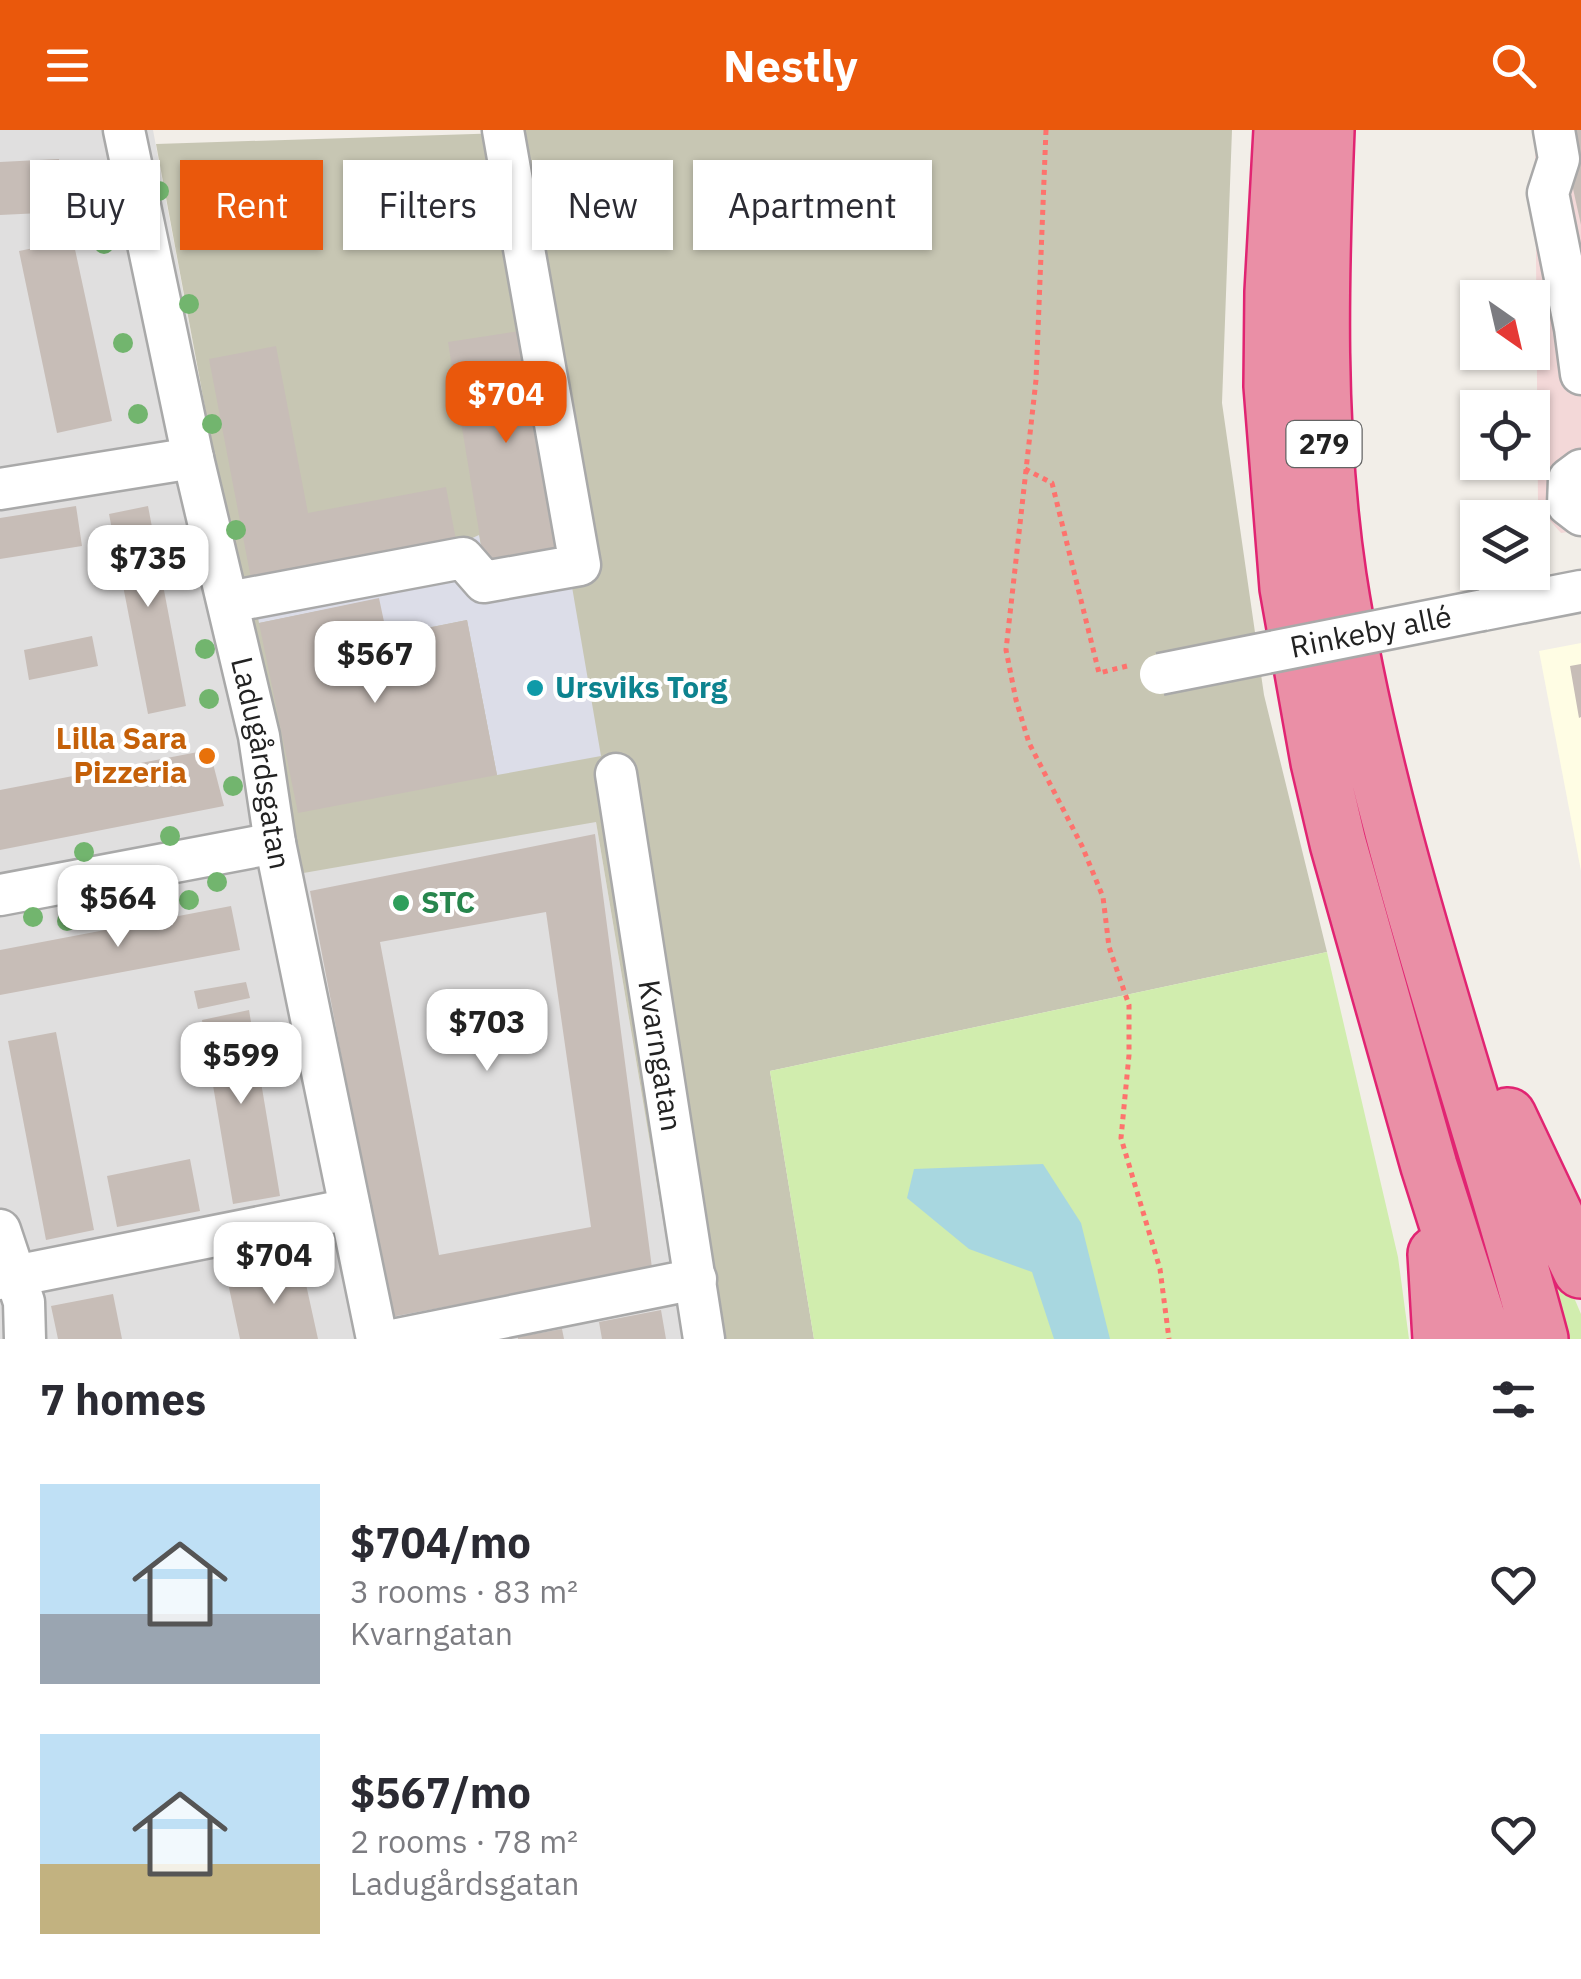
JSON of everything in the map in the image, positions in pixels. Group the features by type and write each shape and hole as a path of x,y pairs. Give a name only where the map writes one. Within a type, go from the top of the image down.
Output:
{"highway":[{"name":"279","path":"1282,130 1272,386 1288,588 1334,827 1430,1166"},
{"name":"279","path":"1326,130 1320,288 1324,457 1338,578 1375,755 1417,917 1501,1190 1540,1339"},
{"path":"1417,917 1581,1270"},
{"path":"1430,1166 1442,1339"},
{"path":"1430,1166 1484,1339"}],"street":[{"name":"Ladugårdsgatan","path":"124,130 193,458 259,736 275,842 377,1339"},
{"path":"228,602 463,558 484,582 580,565 503,130"},
{"path":"1554,130 1559,159 1548,193 1578,327 1581,374"},
{"path":"0,489 193,458"},
{"path":"1581,470 1569,479 1568,505 1581,515"},
{"name":"Rinkeby allé","path":"1152,668 1581,591"},
{"name":"Kvarngatan","path":"616,774 704,1339"},
{"path":"0,895 275,842"},
{"path":"7,1278 350,1209"},
{"path":"0,1230 7,1278 24,1302 25,1339"},
{"path":"397,1339 696,1279"}],"path":[{"path":"1046,130 1036,380 1006,650 1029,744 1104,897 1109,947 1129,1005 1129,1055 1121,1138 1160,1269 1169,1339"},
{"path":"1025,470 1052,483 1099,673 1152,668"}],"shaded area":[{"path":"0,130 153,130 159,160 30,160 30,250 160,250 160,168 280,813 596,822 683,1339 0,1339"},
{"path":"1232,130 1222,403 1264,695 1327,952 770,1071 814,1339 683,1339 596,822 292,875 156,144 505,133"},
{"path":"1535,130 1581,130 1581,530 1561,533 1550,521 1550,500 1538,500 1538,480 1550,480 1550,390 1537,390 1537,370 1550,370 1550,280 1536,280"},
{"name":"Ursviks Torg","path":"479,535 484,562 565,546 601,756 497,775 467,620 387,636 378,599 259,623 252,585 457,545"},
{"path":"1581,643 1581,871 1539,651"}],"green space":[{"path":"1327,952 1398,1257 1409,1339 814,1339 770,1071"},
{"path":"1527,1187 1581,1314 1581,1339 1563,1339"}],"water":[{"path":"1043,1164 1081,1223 1110,1339 1054,1339 1032,1272 969,1249 907,1198 914,1169"}],"building":[{"path":"1569,130 1581,130 1581,225 1570,175 1577,174"},
{"path":"30,160 30,214 0,215 0,162"},
{"path":"75,250 112,421 57,433 19,251"},
{"path":"526,330 565,546 484,562 448,342"},
{"path":"276,346 308,513 446,487 457,545 252,584 209,359"},
{"path":"76,506 82,546 0,559 0,518"},
{"path":"148,506 186,706 148,714 109,514"},
{"path":"379,598 387,636 467,620 497,775 298,813 259,623"},
{"path":"92,636 98,666 29,680 24,650"},
{"path":"1581,664 1581,717 1579,718 1570,666"},
{"path":"210,752 224,806 0,850 0,790"},
{"path":"595,834 652,1268 391,1317 310,891","holes":["546,912 591,1227 439,1255 380,942"]},
{"path":"231,906 240,950 0,995 0,950"},
{"path":"246,982 250,998 198,1009 194,991"},
{"path":"249,1010 280,1196 233,1204 202,1020"},
{"path":"56,1032 94,1230 46,1240 8,1041"},
{"path":"190,1159 200,1211 117,1227 107,1176"},
{"path":"302,1266 318,1339 240,1339 228,1283"},
{"path":"113,1294 122,1339 58,1339 51,1306"},
{"path":"661,1310 666,1339 602,1339 599,1322"},
{"path":"562,1329 564,1339 518,1339 518,1337"}],"place":[{"name":"Ursviks Torg","path":"535,688"},
{"name":"Lilla Sara Pizzeria","path":"207,756"},
{"name":"STC","path":"401,903"}]}
